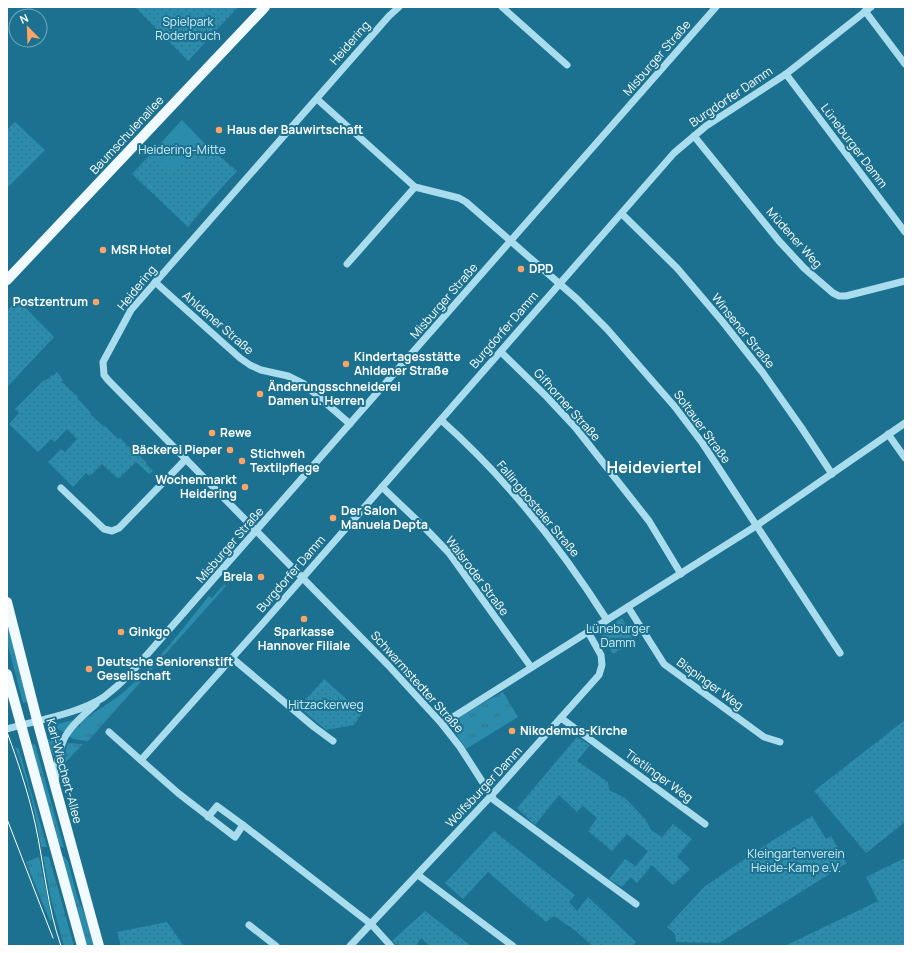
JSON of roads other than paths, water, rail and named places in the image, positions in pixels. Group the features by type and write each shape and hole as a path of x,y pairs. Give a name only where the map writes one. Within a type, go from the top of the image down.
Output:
{"main road":[{"name":"Baumschulenallee","path":"7,280 264,7"},
{"name":"Karl-Wiechert-Allee","path":"7,602 37,720 99,946"},
{"path":"7,674 82,946"}],"street":[{"path":"502,7 568,65"},
{"name":"Heidering","path":"256,531 108,380 104,374 103,362 131,310 317,99 394,8"},
{"name":"Misburger Straße","path":"7,729 75,710 104,696 133,671 714,8"},
{"path":"868,9 905,64"},
{"name":"Burgdorfer Damm","path":"141,760 501,352 674,153 706,126 786,74 868,9"},
{"name":"Lüneburger Damm","path":"786,74 905,232"},
{"path":"317,99 415,187 347,264"},
{"name":"Müdener Weg","path":"694,136 779,240 804,268 833,293 839,296 846,296 905,281"},
{"name":"Soltauer Straße","path":"415,187 459,198 466,202 560,283 607,329 675,407 703,444 840,653"},
{"name":"Winsener Straße","path":"622,214 676,268 722,321 763,373 832,474"},
{"name":"Ahldener Straße","path":"155,282 240,358 261,370 288,376 304,384 350,424"},
{"name":"Gifhorner Straße","path":"501,352 547,397 574,427 649,521 682,574"},
{"name":"Fallingbosteler Straße","path":"441,420 500,478 532,515 583,582 607,620"},
{"path":"442,724 756,526 905,422"},
{"path":"888,434 905,458"},
{"path":"61,488 104,529 112,531 119,528 186,459"},
{"name":"Walsroder Straße","path":"382,487 449,553 531,667"},
{"name":"Schwarmstedter Straße","path":"256,531 362,637 442,724 460,747 494,800 636,904"},
{"name":"Bispinger Weg","path":"628,607 664,664 764,737 780,742"},
{"name":"Wolfsburger Damm","path":"350,946 492,796 599,676 602,665 601,655 588,632"},
{"path":"232,658 314,727 333,741"},
{"path":"55,786 59,753 64,739 76,722 104,696"},
{"name":"Tietlinger Weg","path":"561,718 705,824"},
{"path":"109,732 178,793 235,837 243,826"},
{"path":"208,817 217,806 371,924 391,946"},
{"path":"418,875 513,946"},
{"path":"249,925 276,946"}],"tram line":[{"path":"7,732 32,811 52,916 61,946"},
{"path":"7,819 53,938"}],"place":[{"name":"Haus der Bauwirtschaft","path":"219,130"},
{"name":"MSR Hotel","path":"103,250"},
{"name":"DPD","path":"521,269"},
{"name":"Postzentrum","path":"96,302"},
{"name":"Kindertagesstätte Ahldener Straße","path":"346,364"},
{"name":"Änderungsschneiderei Damen u. Herren","path":"260,394"},
{"name":"Rewe","path":"212,433"},
{"name":"Bäckerei Pieper","path":"230,450"},
{"name":"Stichweh Textilpflege","path":"242,461"},
{"name":"Wochenmarkt Heidering","path":"245,487"},
{"name":"Der Salon Manuela Depta","path":"333,518"},
{"name":"Brela","path":"261,577"},
{"name":"Sparkasse Hannover Filiale","path":"304,619"},
{"name":"Ginkgo","path":"121,632"},
{"name":"Deutsche Seniorenstift Gesellschaft","path":"89,669"},
{"name":"Nikodemus-Kirche","path":"512,731"}],"district":[{"name":"Heideviertel","path":"654,467"}],"park label":[{"name":"Spielpark Roderbruch","path":"188,29"},
{"name":"Heidering-Mitte","path":"182,150"},
{"name":"Hitzackerweg","path":"326,705"},
{"name":"Kleingartenverein Heide-Kamp e.V.","path":"796,861"}]}
